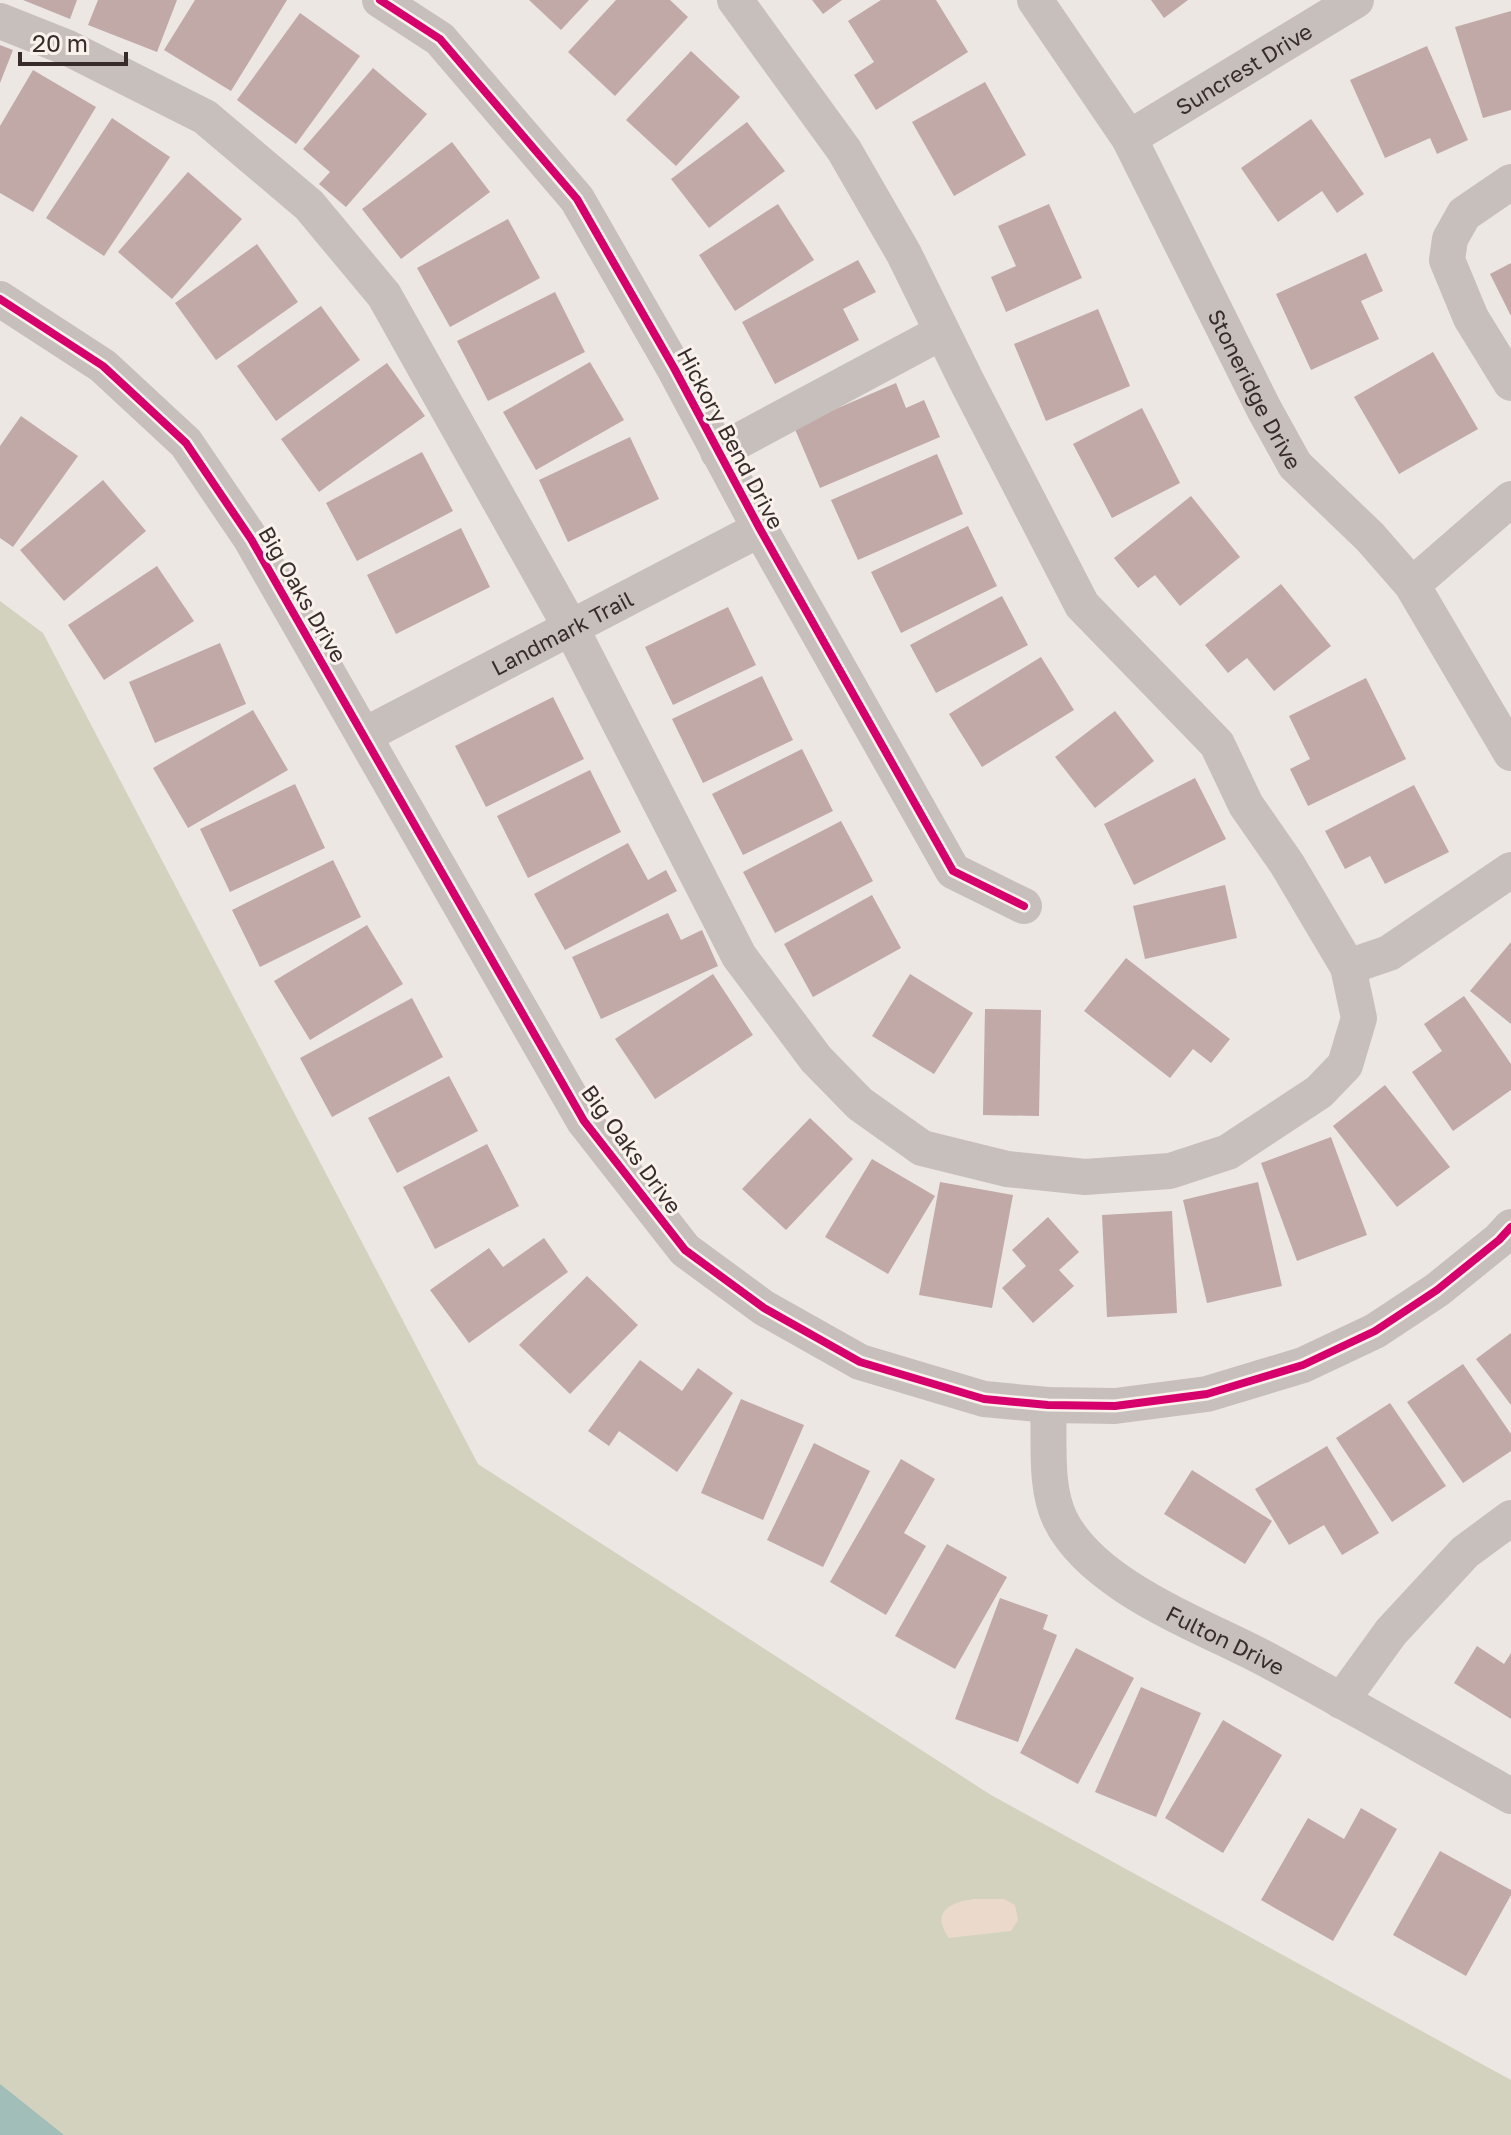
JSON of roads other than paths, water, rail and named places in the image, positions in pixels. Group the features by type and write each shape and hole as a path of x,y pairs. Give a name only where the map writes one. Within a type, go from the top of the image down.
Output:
{"street":[{"name":"Hickory Bend Drive","path":"380,0 440,39 577,199 953,871 1024,906"},
{"path":"0,21 68,48 205,117 309,205 384,295 571,628 739,956 816,1059 860,1104 922,1148 1007,1169 1085,1177 1170,1171 1228,1152 1319,1092 1345,1065 1359,1018 1348,967 1287,864 1246,805 1217,744 1082,605 904,254 844,150 735,0"},
{"name":"Stoneridge Drive","path":"1035,0 1129,138 1295,465 1370,537 1412,585 1511,753"},
{"name":"Suncrest Drive","path":"1129,138 1345,2"},
{"path":"1511,182 1464,214 1450,239 1447,260 1471,318 1511,383"},
{"name":"Big Oaks Drive","path":"0,299 103,366 186,443 251,539 584,1121 685,1250 764,1308 860,1362 984,1399 1048,1405 1115,1406 1207,1394 1303,1365 1375,1331 1437,1290 1511,1227"},
{"path":"718,452 942,332"},
{"path":"1412,585 1511,499"},
{"name":"Landmark Trail","path":"365,735 760,529"},
{"path":"1348,967 1389,953 1511,870"},
{"name":"Fulton Drive","path":"1048,1405 1051,1483 1060,1518 1084,1553 1119,1581 1173,1613 1271,1661 1511,1796"},
{"path":"1341,1701 1391,1632 1465,1552 1511,1518"}],"water":[{"path":"0,2084 64,2135 0,2135"}]}
